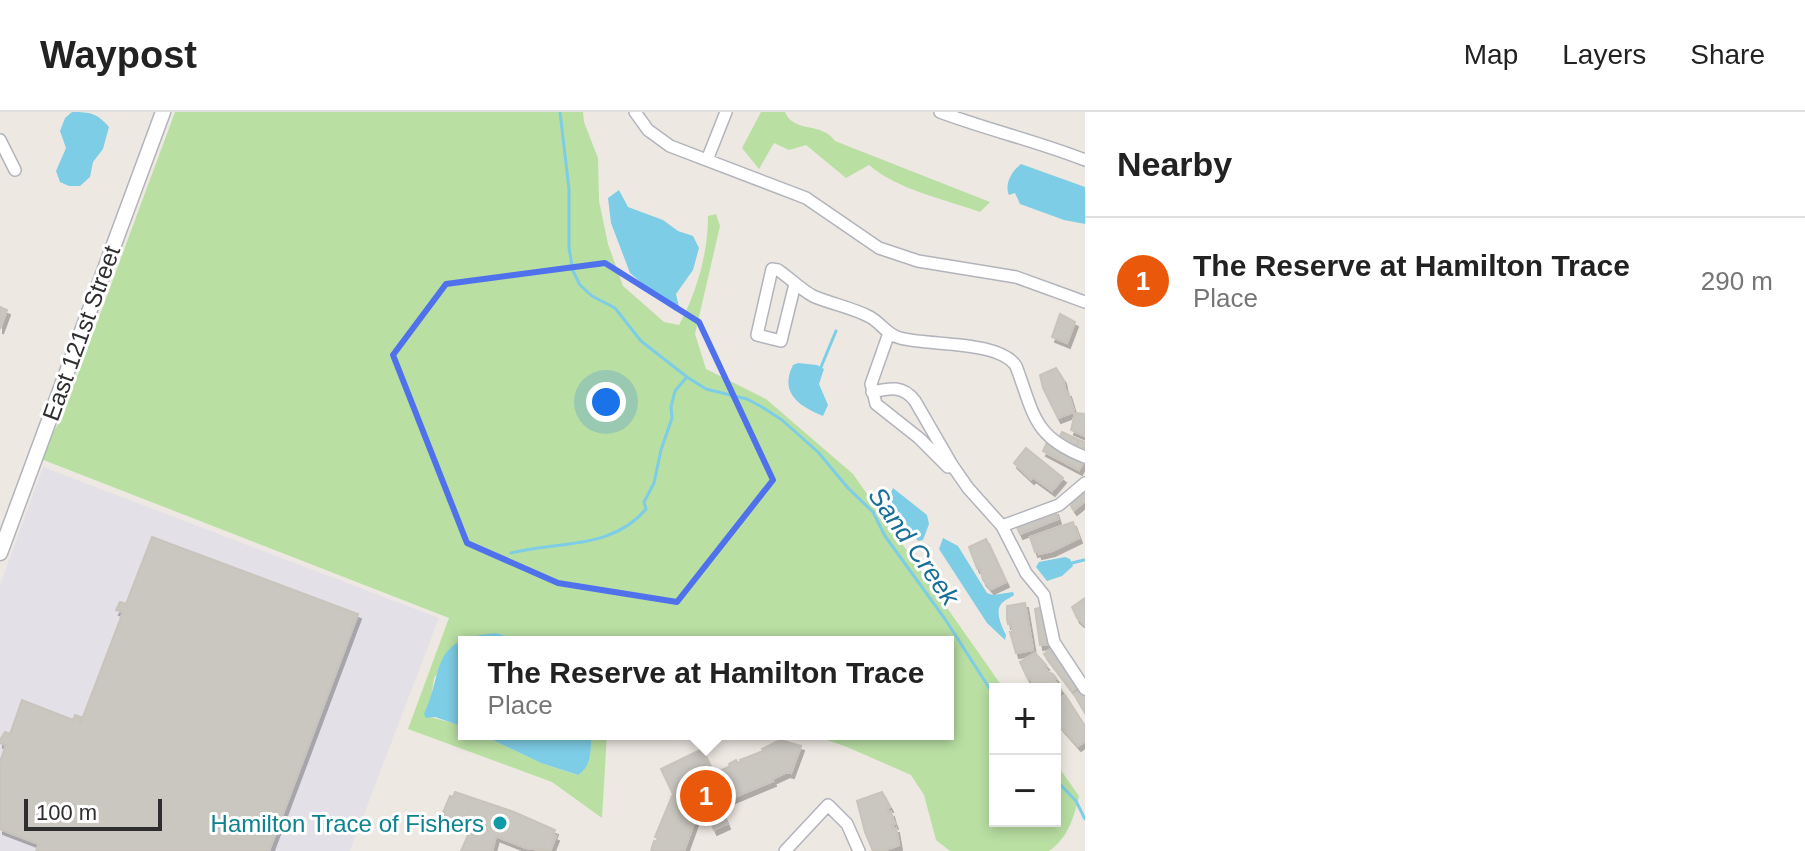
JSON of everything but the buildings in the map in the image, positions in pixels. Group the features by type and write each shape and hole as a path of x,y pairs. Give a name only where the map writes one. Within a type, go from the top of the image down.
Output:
{"street":[{"name":"East 121st Street","path":"0,553 163,112"},
{"path":"635,112 657,138 806,198 879,248 936,265 1001,273 1085,302"},
{"path":"707,160 726,112"},
{"path":"940,112 1085,160"},
{"path":"0,140 15,170"},
{"path":"795,284 781,341 757,335 772,269 782,273 811,295 843,304 872,318 889,333 902,339 1002,354 1016,366 1039,428 1059,445 1085,457"},
{"path":"889,333 872,378 876,404 919,438 1002,526 1026,573 1045,597 1054,642 1085,689"},
{"path":"872,392 899,388 910,394 968,488"},
{"path":"1002,526 1059,505 1085,483"},
{"path":"785,851 828,805 847,824 859,851"}],"highlighted area":[{"path":"605,263 699,322 773,480 677,602 558,583 467,543 393,355 446,284"}],"shaded area":[{"path":"43,467 439,618 350,851 0,851 0,585"}],"green space":[{"path":"175,112 583,112 598,158 599,201 608,244 623,286 664,322 679,325 700,272 708,216 716,214 720,226 695,334 706,369 766,399 853,474 1000,683 989,683 989,827 1061,827 1061,770 1079,796 1072,819 1061,840 1049,851 950,851 936,840 924,795 911,775 827,740 954,740 954,636 506,636 496,633 458,636 458,646 434,678 430,705 426,710 430,717 458,724 458,740 493,740 541,763 577,775 590,757 591,740 607,740 602,818 552,782 408,729 449,618 41,459 44,446 61,420"},
{"path":"761,112 785,112 794,123 823,131 835,141 990,202 980,212 907,187 869,165 846,178 806,145 789,150 774,143 759,169 742,148"}],"water":[{"path":"72,112 93,114 109,127 103,149 93,162 90,177 80,186 60,182 56,171 66,148 60,131 65,118"},
{"path":"1021,164 1085,187 1085,224 1020,204 1015,193 1009,195 1010,178"},
{"path":"619,190 628,207 693,236 699,248 693,270 676,294 679,307 675,311 630,273 611,223 608,198"},
{"path":"798,363 824,369 819,384 828,405 823,416 799,403 790,391 789,375 793,365"},
{"path":"893,488 927,515 929,524 923,540 918,541 889,498"},
{"path":"943,538 958,546 987,593 1013,592 1014,595 1002,603 999,610 1005,640 987,623 939,549"},
{"path":"1065,557 1070,559 1073,566 1062,576 1047,581 1036,567 1039,562"},
{"path":"496,633 506,636 474,636"},
{"path":"458,643 458,725 435,717 426,718 424,714 442,659"},
{"path":"493,740 591,740 590,757 578,775 541,763"}],"waterway":[{"name":"Sand Creek","path":"560,112 569,189 569,248 573,271 580,285 592,296 615,308 641,341 687,377 706,389 747,399 762,407 818,452 873,512 885,536 945,619 989,688"},
{"path":"821,367 836,331"},
{"path":"511,553 600,538 632,522 646,509 644,502 654,483 672,418 675,391 686,378"},
{"path":"1072,563 1084,560"},
{"name":"Sand Creek","path":"1061,785 1076,801 1085,819"}],"place":[{"name":"The Reserve at Hamilton Trace","path":"706,796"},
{"name":"Hamilton Trace of Fishers","path":"500,823"}]}
